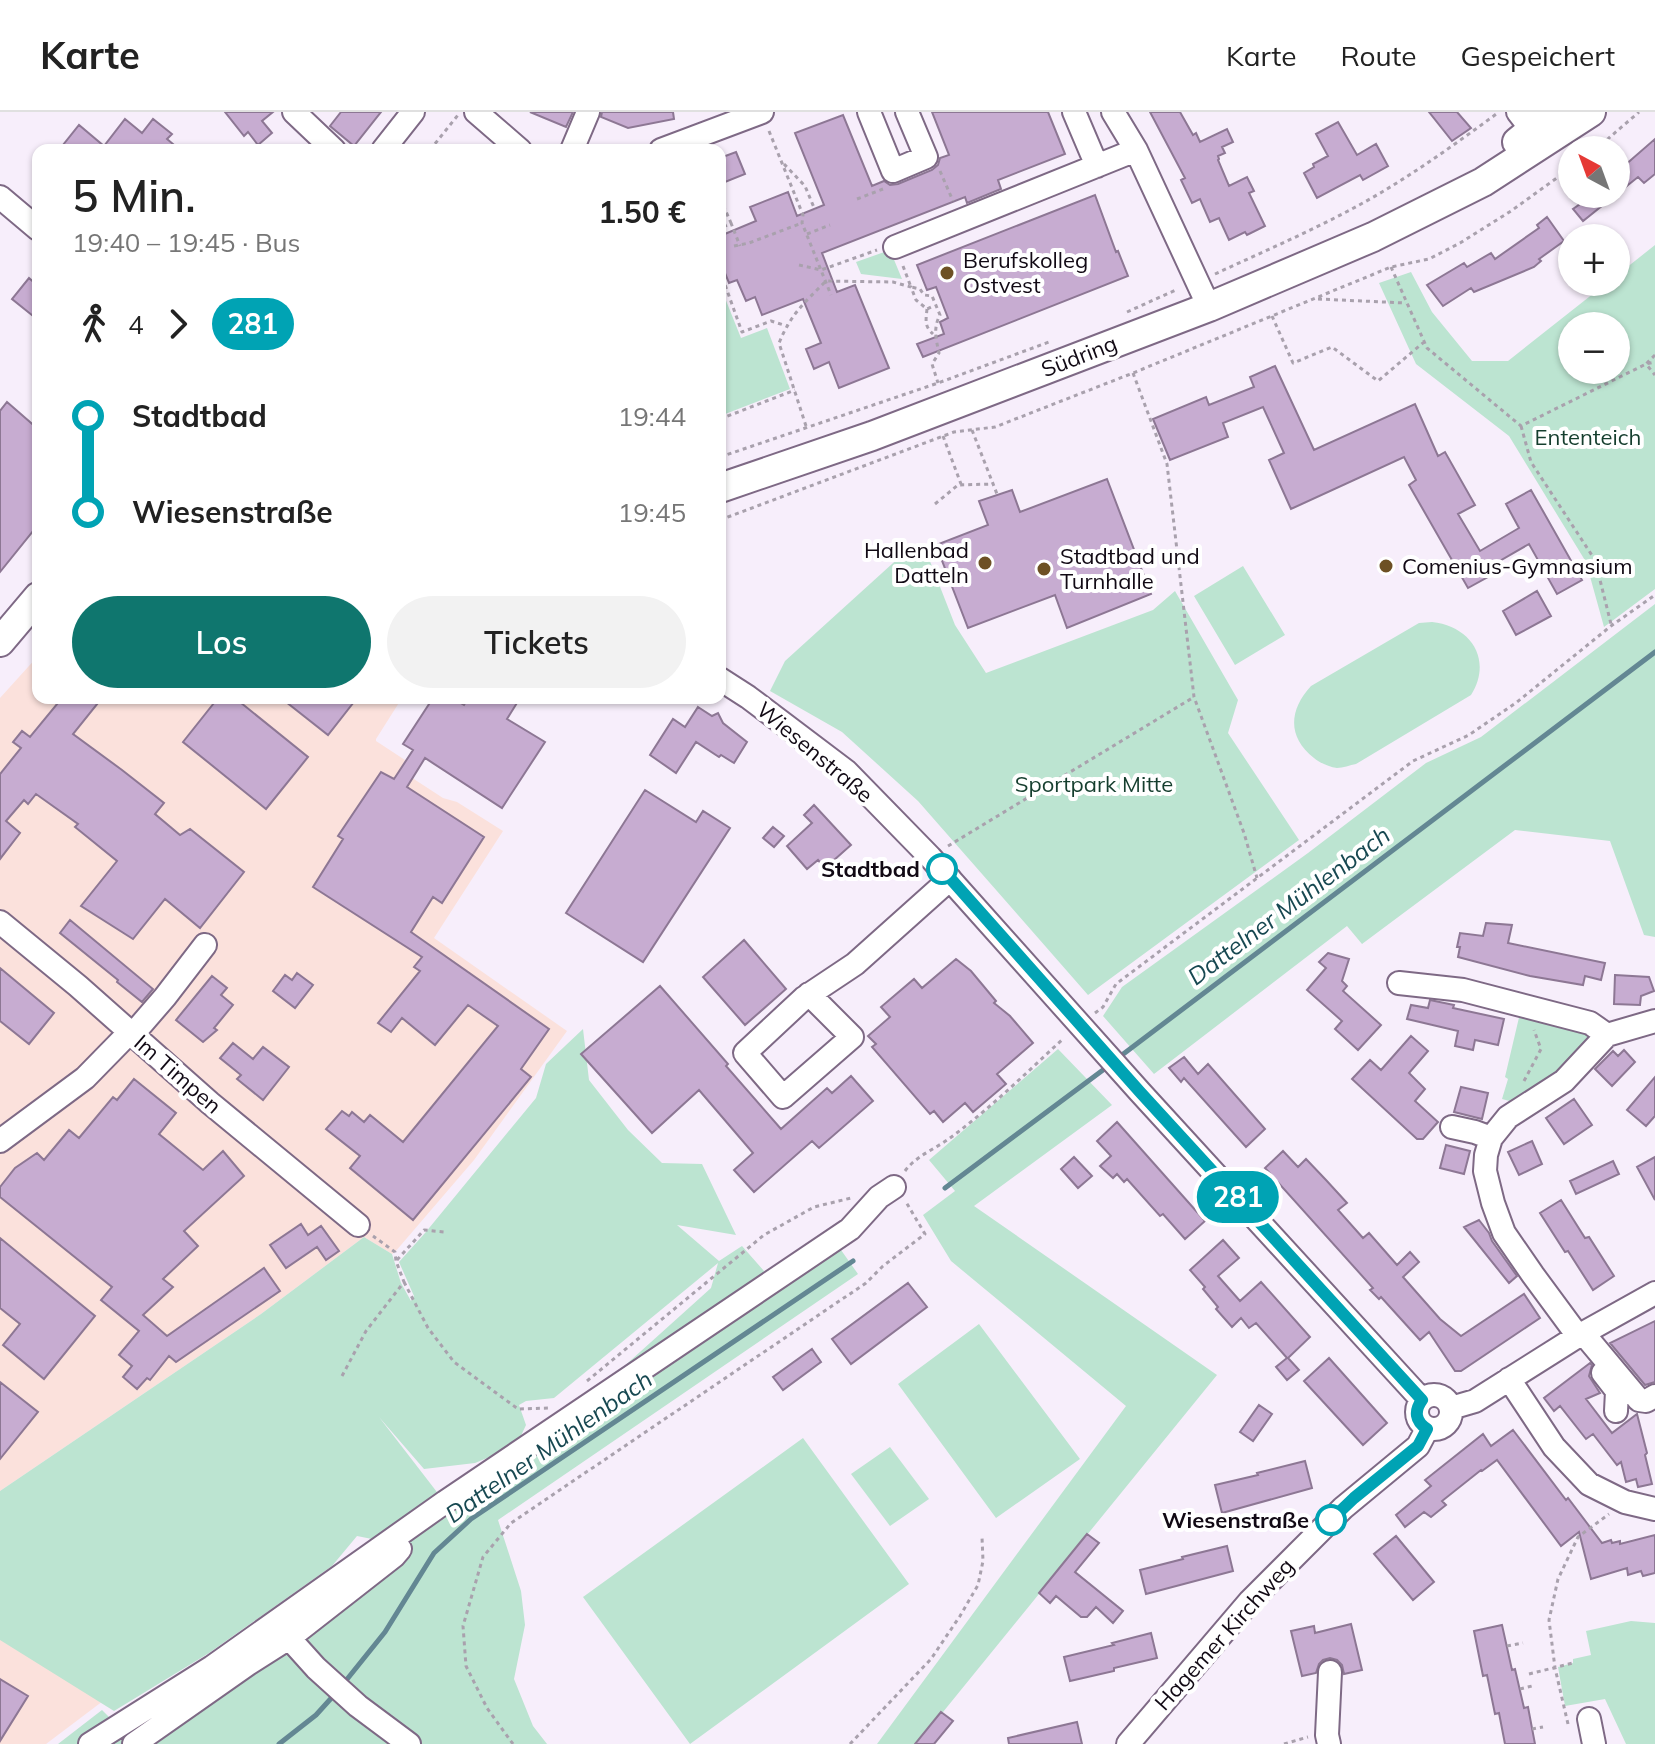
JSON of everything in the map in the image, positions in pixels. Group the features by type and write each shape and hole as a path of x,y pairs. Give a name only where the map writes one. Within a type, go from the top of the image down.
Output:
{"main road":[{"name":"Südring","path":"726,486 872,436 1204,294 1373,237 1483,182 1537,124 1591,112"},
{"path":"0,642 32,604"}],"street":[{"path":"294,112 328,144"},
{"path":"388,144 413,112"},
{"path":"476,112 513,144"},
{"path":"575,144 588,112"},
{"path":"671,144 711,121 761,112"},
{"path":"869,112 893,171 926,157 907,112"},
{"path":"1074,112 1097,166"},
{"path":"1113,112 1136,150 1204,294"},
{"path":"895,247 1136,150"},
{"path":"0,197 32,224"},
{"name":"Wiesenstraße","path":"726,683 846,771 930,857 1422,1400"},
{"path":"809,994 852,1037 783,1097 745,1053 809,994 855,964 950,879"},
{"name":"Im Timpen","path":"0,922 210,1103 358,1225"},
{"path":"0,1141 85,1078 165,997 205,945"},
{"path":"1399,983 1463,990 1590,1023 1607,1035"},
{"path":"1616,1411 1617,1391 1504,1233 1485,1171 1486,1155 1491,1138 1508,1117 1564,1081 1607,1035 1655,1021"},
{"path":"1452,1127 1491,1138"},
{"path":"90,1744 212,1667 445,1502 850,1229 879,1197 894,1187"},
{"name":"Hagemer Kirchweg","path":"1128,1744 1250,1601 1343,1508 1418,1446 1427,1429 1443,1427 1449,1421 1451,1408 1475,1401 1578,1336 1655,1293"},
{"path":"1578,1336 1639,1400 1646,1401 1655,1396"},
{"path":"1509,1379 1554,1447 1589,1484 1625,1502 1655,1509"},
{"path":"1427,1429 1417,1415 1417,1407 1422,1400 1430,1395 1439,1396 1447,1400 1451,1408"},
{"path":"134,1744 289,1638 394,1556 445,1502"},
{"path":"289,1638 316,1668 358,1706 409,1744"},
{"path":"1328,1738 1330,1672"},
{"path":"1580,1726 1594,1744"}],"path":[{"path":"435,144 460,112"},
{"path":"761,112 803,215 802,223 831,295"},
{"path":"1124,314 1204,294 1304,233 1381,193 1499,112"},
{"path":"1611,136 1639,112"},
{"path":"781,162 805,186 815,210"},
{"path":"938,167 961,221"},
{"path":"726,518 954,432 995,427 1391,267 1429,259 1511,211 1558,177"},
{"path":"857,199 883,189"},
{"path":"726,212 740,246"},
{"path":"726,225 731,223"},
{"path":"734,246 802,223"},
{"path":"807,234 830,225"},
{"path":"799,265 821,270 888,246 895,247 916,300 929,308 925,322 927,329 935,335"},
{"path":"1391,267 1427,348 1521,426 1531,462 1595,560 1611,626"},
{"path":"806,427 779,343 797,310 826,281 893,282 920,289 924,295 932,296"},
{"path":"726,288 742,332 771,321 787,326"},
{"path":"932,296 937,291"},
{"path":"932,296 940,315"},
{"path":"1315,299 1406,303"},
{"path":"940,315 947,315"},
{"path":"938,383 932,364 939,353 935,323 940,315"},
{"path":"1272,316 1293,363 1332,347 1378,381 1424,342"},
{"path":"726,455 1052,341"},
{"path":"1646,364 1655,355"},
{"path":"1521,426 1655,362"},
{"path":"1646,364 1655,375"},
{"path":"1133,373 1167,464 1194,697 1244,833 1257,878"},
{"path":"726,417 795,390"},
{"path":"972,430 997,494"},
{"path":"943,436 961,484"},
{"path":"935,504 961,484 993,484"},
{"path":"513,1744 487,1708 466,1666 463,1626 483,1557 511,1523 866,1283 925,1234 894,1187 911,1162 949,1138 993,1103 1103,1007 1116,984 1413,761 1469,735 1517,702 1611,626 1655,595"},
{"path":"930,857 1194,697"},
{"path":"1508,1117 1541,1049 1533,1028"},
{"path":"577,1388 764,1235 814,1207 854,1197"},
{"path":"358,1225 395,1252 404,1282 428,1328 454,1362 518,1409 554,1408"},
{"path":"396,1261 424,1230 444,1232"},
{"path":"342,1376 366,1331 404,1282"},
{"path":"1580,1726 1555,1668 1549,1620 1558,1579 1578,1537 1625,1502"},
{"path":"850,1744 931,1659 960,1616 978,1585 983,1561 982,1537"},
{"path":"1507,1646 1523,1643"},
{"path":"1529,1674 1573,1663"},
{"path":"1520,1689 1532,1686"},
{"path":"1532,1729 1543,1727"},
{"path":"1284,1744 1328,1738"}],"shaded area":[{"path":"32,663 32,704 398,704 376,741 405,760 400,770 503,831 434,938 567,1031 474,1160 395,1252 392,1254 364,1237 261,1314 0,1491 0,698"},
{"path":"0,1638 103,1701 46,1744 0,1744"}],"green space":[{"name":"Ententeich","path":"1655,245 1655,589 1604,627 1586,562 1509,436 1416,364 1379,283 1411,272 1432,312 1472,361 1508,361 1558,322 1558,384 1630,384 1630,312 1570,312 1590,296 1630,296 1630,265"},
{"path":"890,250 902,279 861,274 856,262"},
{"path":"726,300 741,338 767,328 790,389 726,414"},
{"name":"Sportpark Mitte","path":"914,544 926,551 955,625 986,673 1153,610 1175,591 1238,700 1228,733 1299,840 1088,995 918,801 842,732 770,691 785,661"},
{"path":"1243,566 1285,635 1235,665 1194,596"},
{"path":"1655,604 1655,937 1644,935 1610,841 1515,830 1362,944 1347,926 1154,1074 1103,1016 1122,987 1308,853 1426,763 1481,737"},
{"path":"1432,622 1458,630 1474,647 1480,669 1471,695 1356,764 1331,767 1305,750 1295,732 1294,723 1298,704 1311,686 1419,623"},
{"path":"1521,1009 1585,1030 1588,1037 1564,1072 1517,1103 1502,1099"},
{"path":"583,1029 589,1080 628,1130 662,1163 702,1164 736,1235 677,1225 719,1261 742,1246 778,1287 841,1250 858,1274 498,1520 521,1591 525,1625 514,1679 533,1726 547,1744 58,1744 102,1710 110,1718 217,1656 341,1566 372,1539 357,1536 332,1566 209,1653 114,1711 0,1640 0,1491 261,1314 364,1237 392,1254 401,1283 411,1301 414,1296 399,1262 536,1098 546,1064","holes":["718,1263 711,1288 610,1379 519,1440 526,1425 519,1405 526,1401 554,1398","379,1417 424,1469 475,1463 504,1451 440,1496"]},
{"path":"1058,1049 1112,1105 974,1206 1217,1375 917,1744 877,1744 1126,1406 951,1261 923,1215 955,1191 929,1160"},
{"path":"979,1324 1080,1459 996,1518 898,1384"},
{"path":"803,1438 909,1584 690,1744 583,1597"},
{"path":"890,1447 929,1499 890,1526 851,1474"},
{"path":"1631,1621 1655,1623 1655,1744 1626,1744 1605,1699 1565,1706 1558,1667 1591,1655 1586,1631"}],"building":[{"path":"225,112 273,112 262,121 272,133 259,144 248,132 244,136"},
{"path":"341,112 381,112 356,144 330,126"},
{"path":"530,112 573,112 566,127"},
{"path":"602,112 673,112 674,119 628,128 601,117"},
{"path":"932,112 1048,112 1065,154 998,180 1001,189 967,203 965,197 822,253 837,292 855,285 889,368 839,388 829,362 814,369 806,349 821,343 803,299 762,315 755,297 746,301 737,280 729,283 726,276 726,234 756,221 750,207 788,192 797,216 824,205 795,133 843,115 872,186 884,181 890,185 898,184 932,170 940,158 949,155"},
{"path":"1150,112 1180,112 1200,142 1227,129 1233,142 1222,147 1225,153 1218,156 1218,160 1229,186 1247,177 1254,191 1249,193 1265,226 1229,240 1219,218 1210,222 1200,199 1192,203 1181,180 1185,178"},
{"path":"1429,112 1457,112 1471,128 1452,141"},
{"path":"125,119 142,133 153,119 172,134 167,139 173,144 106,144"},
{"path":"1338,122 1357,155 1376,144 1388,166 1363,180 1360,175 1317,198 1304,173 1328,156 1316,134"},
{"path":"79,125 102,144 64,144"},
{"path":"1655,139 1655,174 1644,183 1638,177 1630,183 1630,161"},
{"path":"736,152 745,174 726,182 726,156"},
{"path":"1095,195 1128,276 923,357 917,344 944,334 940,322 948,318 936,287 927,290 917,265"},
{"path":"1574,208 1599,208 1583,221"},
{"path":"1547,217 1558,233 1558,245 1539,259 1541,261 1534,267 1474,292 1471,288 1443,306 1427,285 1464,263 1467,267 1491,253 1495,259 1539,228 1537,225"},
{"path":"29,278 32,281 32,315 12,299"},
{"path":"1275,366 1314,450 1415,404 1438,456 1445,452 1475,505 1458,514 1480,551 1519,528 1506,504 1531,490 1582,580 1557,594 1529,544 1491,566 1495,573 1468,588 1409,485 1416,480 1404,457 1291,509 1269,460 1284,453 1263,407 1223,423 1228,437 1170,460 1153,419 1206,397 1209,405 1254,387 1250,377"},
{"path":"7,402 32,424 32,532 0,572 0,411"},
{"name":"Stadtbad und Turnhalle","path":"1107,479 1151,594 1067,628 1055,595 968,628 936,545 988,525 979,501 1012,490 1020,512"},
{"path":"1537,591 1551,616 1516,635 1503,611"},
{"path":"57,704 97,704 73,734 164,803 155,814 180,835 190,829 244,872 200,928 165,899 133,939 81,906 117,861 75,827 78,824 36,794 28,804 24,800 6,821 20,833 0,859 0,774 21,748 13,742 22,731 30,737"},
{"path":"213,704 242,704 308,757 266,809 183,742"},
{"path":"289,704 352,704 328,735"},
{"path":"429,704 516,704 507,719 545,742 502,808 425,758 407,787 484,837 442,903 433,897 411,932 549,1029 521,1069 531,1077 413,1220 350,1168 360,1156 326,1129 342,1111 349,1116 352,1112 364,1122 370,1115 403,1142 498,1026 468,1005 435,1045 402,1018 391,1032 378,1023 420,971 414,967 422,957 313,887 343,839 338,836 381,772 394,779 413,750 403,744"},
{"path":"698,707 712,716 718,713 723,723 747,742 734,763 696,742 676,773 650,755 673,719 685,727"},
{"path":"645,790 696,822 703,811 730,828 643,962 566,913"},
{"path":"814,805 851,845 825,868 818,860 807,869 787,846 812,823 804,815"},
{"path":"773,827 784,836 774,847 763,838"},
{"path":"70,920 153,989 142,1002 60,933"},
{"path":"1486,923 1512,925 1508,943 1605,963 1601,980 1585,976 1583,985 1530,976 1458,957 1460,933 1483,936"},
{"path":"744,940 786,989 745,1025 703,977"},
{"path":"1328,953 1349,959 1342,981 1347,986 1343,991 1381,1025 1358,1050 1335,1029 1342,1021 1307,990 1326,968 1319,962"},
{"path":"956,959 971,971 996,1001 994,1003 1033,1043 997,1074 1006,1084 973,1112 965,1103 943,1122 934,1111 930,1114 872,1047 876,1044 868,1036 890,1017 881,1007 914,979 922,988"},
{"path":"0,968 54,1013 29,1044 0,1021"},
{"path":"297,973 313,985 295,1008 273,991 285,975 292,980"},
{"path":"1615,975 1649,977 1654,991 1641,996 1640,1005 1614,1004"},
{"path":"212,976 227,988 221,995 233,1005 214,1028 217,1030 203,1042 176,1020"},
{"path":"660,986 781,1129 827,1088 832,1093 851,1076 873,1101 819,1148 812,1141 754,1192 734,1170 753,1153 699,1090 652,1133 581,1054"},
{"path":"1430,1000 1504,1019 1498,1045 1475,1040 1473,1050 1455,1046 1458,1031 1407,1019 1411,1005 1428,1008"},
{"path":"1411,1036 1428,1051 1409,1073 1425,1089 1415,1101 1438,1122 1423,1139 1417,1139 1352,1079 1370,1060 1381,1070"},
{"path":"233,1043 253,1059 263,1047 289,1067 263,1100 237,1079 241,1075 220,1058"},
{"path":"1624,1050 1635,1062 1612,1086 1595,1069 1613,1051 1618,1056"},
{"path":"1184,1057 1198,1074 1208,1064 1265,1129 1246,1147 1184,1078 1181,1082 1169,1068"},
{"path":"1655,1077 1655,1116 1646,1126 1627,1110"},
{"path":"134,1079 176,1113 159,1134 203,1170 223,1151 244,1176 184,1231 198,1246 163,1279 173,1287 143,1315 167,1336 264,1268 280,1291 176,1362 169,1356 150,1380 147,1378 137,1389 123,1377 132,1366 119,1355 139,1331 101,1300 112,1287 0,1197 0,1187 15,1168 37,1153 44,1160 69,1130 79,1138 113,1097 117,1100"},
{"path":"1461,1087 1488,1093 1482,1119 1454,1112"},
{"path":"1574,1099 1592,1125 1564,1144 1546,1118"},
{"path":"1117,1122 1205,1221 1185,1239 1127,1179 1124,1182 1117,1174 1113,1178 1100,1166 1111,1156 1097,1141"},
{"path":"1532,1141 1542,1164 1519,1175 1508,1152"},
{"path":"1446,1145 1470,1151 1464,1174 1440,1168"},
{"path":"1283,1151 1298,1167 1306,1159 1326,1180 1347,1203 1338,1210 1363,1238 1369,1233 1397,1265 1410,1252 1419,1262 1403,1277 1440,1319 1461,1336 1524,1294 1540,1318 1461,1371 1455,1371 1429,1332 1420,1340 1381,1297 1379,1299 1370,1290 1373,1288 1265,1168"},
{"path":"1074,1157 1092,1176 1078,1188 1061,1169"},
{"path":"1655,1157 1655,1200 1637,1167"},
{"path":"1613,1161 1619,1174 1576,1194 1570,1181"},
{"path":"1561,1200 1614,1276 1593,1290 1540,1213"},
{"path":"1479,1220 1517,1276 1509,1283 1464,1227"},
{"path":"301,1224 308,1235 321,1226 339,1251 326,1260 317,1247 286,1268 270,1245"},
{"path":"0,1238 95,1316 44,1379 3,1345 20,1324 0,1308"},
{"path":"1223,1240 1239,1258 1218,1276 1240,1301 1261,1282 1310,1337 1288,1358 1299,1370 1287,1380 1276,1367 1287,1358 1256,1323 1249,1328 1241,1318 1232,1327 1190,1270"},
{"path":"908,1283 927,1307 851,1364 832,1339"},
{"path":"1655,1321 1655,1382 1645,1385 1610,1343"},
{"path":"812,1349 821,1362 783,1390 773,1377"},
{"path":"1329,1358 1387,1423 1363,1445 1304,1381"},
{"path":"1590,1363 1589,1376 1600,1393 1586,1399 1612,1433 1637,1414 1652,1484 1638,1487 1636,1479 1626,1482 1621,1462 1617,1465 1593,1434 1586,1439 1560,1406 1554,1411 1544,1398"},
{"path":"0,1382 38,1412 0,1459"},
{"path":"1259,1405 1272,1414 1253,1441 1240,1432"},
{"path":"1513,1430 1602,1543 1611,1540 1612,1543 1620,1541 1620,1544 1655,1535 1655,1573 1643,1576 1641,1571 1628,1575 1627,1568 1591,1579 1579,1532 1561,1546 1497,1460 1442,1501 1446,1505 1431,1517 1424,1512 1405,1527 1396,1515 1431,1486 1425,1480 1483,1434 1491,1446"},
{"path":"1305,1461 1312,1488 1222,1513 1215,1485"},
{"path":"1087,1534 1099,1543 1075,1572 1123,1611 1113,1623 1096,1607 1087,1617 1081,1617 1056,1596 1050,1603 1039,1593"},
{"path":"1396,1536 1434,1582 1413,1600 1374,1554"},
{"path":"1227,1546 1233,1571 1146,1594 1140,1570"},
{"path":"1351,1624 1362,1670 1344,1674 1342,1665 1330,1658 1319,1664 1316,1673 1302,1676 1291,1631 1314,1626 1315,1633"},
{"path":"1502,1625 1524,1708 1528,1707 1535,1744 1505,1744 1487,1675 1483,1676 1474,1631"},
{"path":"1151,1633 1157,1658 1070,1681 1064,1657"},
{"path":"0,1679 28,1696 0,1741"},
{"path":"941,1712 953,1721 934,1744 915,1744"},
{"path":"1077,1722 1082,1744 1009,1744 1008,1738"}],"waterway":[{"name":"Dattelner Mühlenbach","path":"1118,1058 1655,652"},
{"name":"Dattelner Mühlenbach","path":"945,1188 1107,1067"},
{"name":"Dattelner Mühlenbach","path":"344,1683 385,1632 434,1553 471,1519 853,1261"},
{"name":"Dattelner Mühlenbach","path":"279,1744 316,1715 335,1694"}],"bus line":[{"name":"281","path":"942,869 1140,1092 1422,1400 1417,1407 1417,1415 1427,1429 1418,1446 1331,1520"}],"place":[{"name":"Berufskolleg Ostvest","path":"947,273"},
{"name":"Hallenbad Datteln","path":"985,563"},
{"name":"Comenius-Gymnasium","path":"1386,566"},
{"name":"Stadtbad und Turnhalle","path":"1044,569"},
{"name":"Stadtbad","path":"942,869"},
{"name":"Wiesenstraße","path":"1331,1520"}]}
